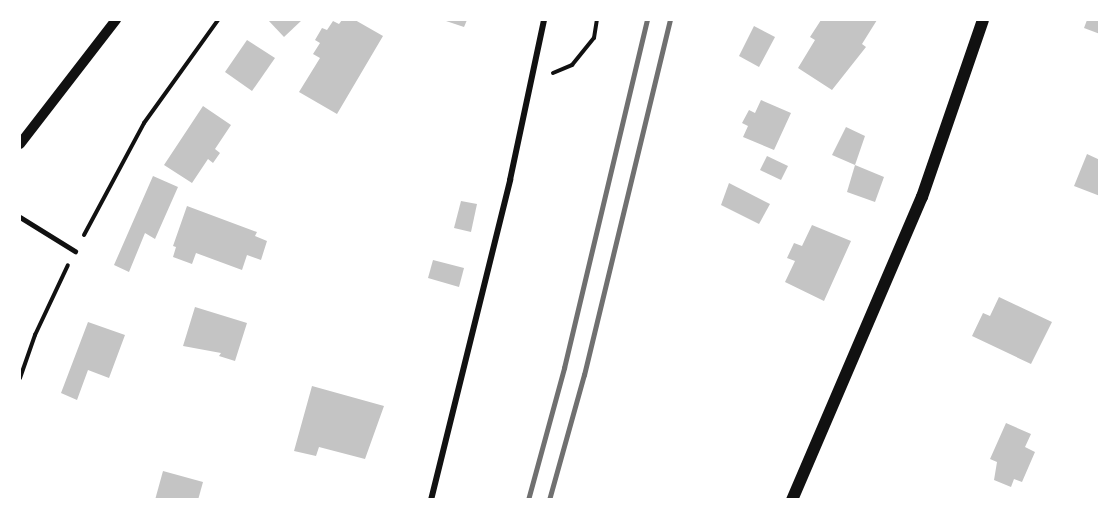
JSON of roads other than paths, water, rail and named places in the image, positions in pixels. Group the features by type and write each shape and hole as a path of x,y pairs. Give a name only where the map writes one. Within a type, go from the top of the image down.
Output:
{"main road":[{"path":"792,500 922,197 983,20"}],"street":[{"path":"20,144 116,20"},
{"path":"431,500 544,20"}],"lane":[{"path":"20,217 75,251"}],"railway":[{"path":"528,500 564,368 647,20"},
{"path":"549,500 584,375 670,20"}]}
